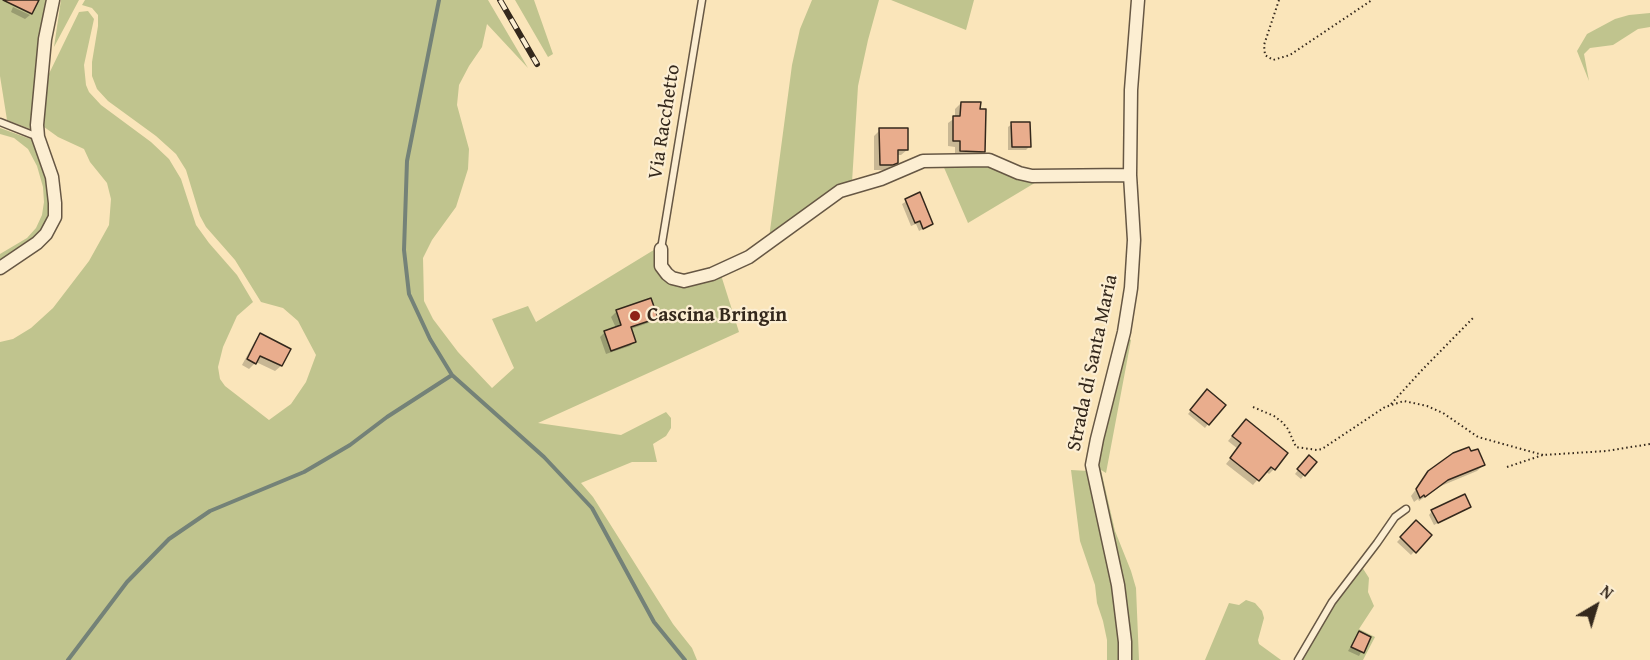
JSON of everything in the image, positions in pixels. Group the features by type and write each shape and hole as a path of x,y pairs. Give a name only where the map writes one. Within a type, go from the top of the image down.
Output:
{"street":[{"path":"0,268 25,253 43,238 54,217 52,177 38,137 37,116 45,39 53,0"},
{"name":"Strada di Santa Maria","path":"1125,660 1118,585 1092,465 1130,295 1134,232 1130,175 1131,76 1138,0"},
{"path":"661,249 661,266 672,278 684,281 712,274 749,257 840,191 881,179 926,161 989,160 1023,175 1032,176 1130,175"}],"lane":[{"name":"Via Racchetto","path":"661,249 702,0"},
{"path":"0,122 38,137"},
{"path":"1298,660 1332,602 1395,517 1406,509"}],"path":[{"path":"1279,0 1263,45 1265,55 1273,60 1290,55 1372,0"},
{"path":"1253,407 1282,422 1288,429 1296,447 1317,450 1325,448 1391,404 1474,317"},
{"path":"1391,404 1404,401 1427,406 1443,413 1478,437 1543,455"},
{"path":"1507,467 1543,455 1606,451 1650,444"}],"green space":[{"path":"0,0 50,0 33,130 7,120 0,76"},
{"path":"61,0 79,0 54,47"},
{"path":"85,0 488,0 528,68 487,24 482,47 459,85 457,105 469,149 468,169 456,207 432,240 423,258 424,301 433,319 458,352 492,388 514,368 492,319 528,306 536,322 657,248 664,277 721,275 739,332 538,423 621,435 666,412 671,418 671,428 666,436 653,444 657,462 632,462 581,483 593,497 673,624 692,648 697,660 0,660 0,342 13,339 31,328 53,308 89,261 109,225 111,199 107,183 90,162 84,149 58,137 40,124 44,84 79,12 88,11 94,19 84,65 89,92 101,105 151,142 169,159 181,179 196,225 237,275 253,302 237,316 223,347 218,367 220,379 225,386 269,420 291,404 306,382 316,355 298,321 283,308 261,302 235,260 206,227 200,216 186,170 176,154 156,136 108,101 97,89 92,76 92,62 98,15 92,8 82,5"},
{"path":"515,0 534,0 553,54 548,57"},
{"path":"812,0 879,0 858,86 852,182 769,238 792,65 800,29"},
{"path":"891,0 974,0 966,30"},
{"path":"1650,13 1650,27 1638,29 1613,45 1590,48 1584,54 1589,81 1577,51 1587,34 1615,19"},
{"path":"0,128 36,141 46,167 53,208 45,230 0,264 0,254 27,238 36,228 42,215 44,202 43,187 37,166 28,149 14,138 0,134"},
{"path":"942,163 977,163 1038,181 968,223"},
{"path":"1128,338 1131,340 1106,473 1101,470 1115,531 1136,588 1139,660 1129,660 1096,464"},
{"path":"1071,470 1089,471 1117,606 1122,660 1107,660 1107,640 1097,603 1095,585 1080,541"},
{"path":"1362,567 1369,578 1368,592 1374,606 1359,629 1375,637 1363,660 1301,660 1333,606"},
{"path":"1246,600 1255,603 1262,611 1264,618 1259,644 1281,660 1205,660 1229,603 1239,605"}],"building":[{"path":"3,0 39,0 32,14"},
{"path":"961,102 981,102 980,109 986,109 985,152 960,151 960,141 953,141 953,116 960,116"},
{"path":"1011,122 1030,122 1031,147 1012,147"},
{"path":"879,128 908,128 908,150 898,150 898,163 880,165"},
{"path":"920,192 933,224 923,229 920,221 915,223 905,199"},
{"path":"651,298 658,318 631,327 636,342 611,351 604,331 621,325 616,310"},
{"path":"260,333 291,349 282,366 260,356 256,364 247,359"},
{"path":"1207,389 1226,405 1209,425 1190,410"},
{"path":"1246,419 1288,453 1275,470 1271,467 1259,481 1230,458 1241,443 1232,436"},
{"path":"1469,447 1471,451 1478,449 1485,465 1448,480 1425,497 1424,495 1420,498 1416,489 1428,471 1453,453"},
{"path":"1309,455 1317,462 1305,476 1297,469"},
{"path":"1465,494 1471,507 1438,523 1431,510"},
{"path":"1416,520 1432,535 1416,553 1400,537"},
{"path":"1359,631 1371,637 1364,653 1351,647"}],"waterway":[{"path":"439,0 407,161 404,250 409,294 430,339 452,375 544,457 592,508 654,622 685,660"},
{"path":"68,660 127,582 169,539 210,511 304,472 350,445 387,417 452,375"}],"railway":[{"path":"500,0 537,64"}],"place":[{"name":"Cascina Bringin","path":"635,316"}]}
